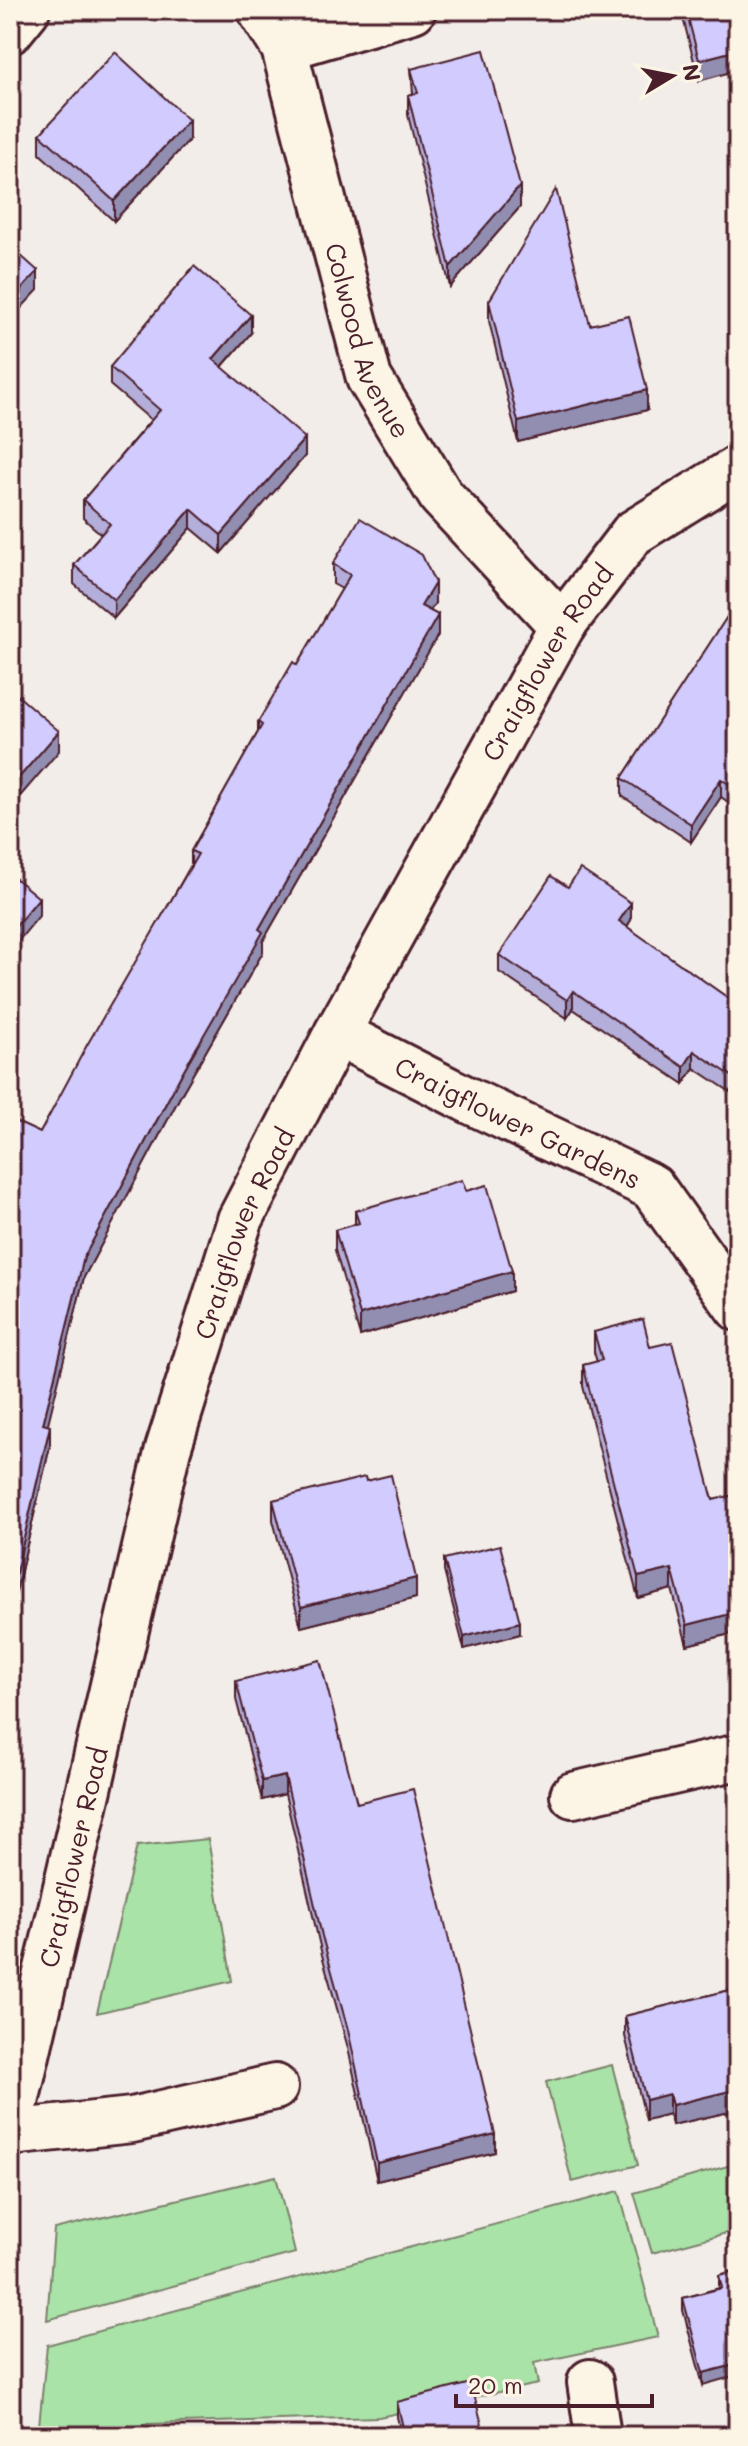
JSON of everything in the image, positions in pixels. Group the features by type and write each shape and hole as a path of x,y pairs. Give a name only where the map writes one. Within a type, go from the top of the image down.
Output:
{"street":[{"path":"10,31 27,10"},
{"name":"Colwood Avenue","path":"260,10 284,48 369,378 441,496 562,626"},
{"path":"284,48 413,10"},
{"name":"Craigflower Road","path":"10,2131 168,1449 240,1220 337,1033 562,626 633,533 738,468"},
{"name":"Craigflower Gardens","path":"337,1033 466,1099 652,1187 738,1308"},
{"path":"573,1795 738,1757"},
{"path":"10,2131 132,2120 275,2087"},
{"path":"590,2382 598,2436"}],"green space":[{"path":"208,1839 232,1981 97,2013 137,1846"},
{"path":"612,2065 638,2165 572,2182 546,2082"},
{"path":"738,2163 738,2230 652,2253 634,2193"},
{"path":"276,2176 295,2253 47,2320 54,2229"},
{"path":"619,2191 658,2337 534,2363 538,2384 379,2417 146,2424 102,2436 38,2436 47,2345"}],"building":[{"path":"686,10 738,10 738,50 699,60"},
{"path":"484,50 520,186 450,267 408,95 418,93 411,69"},
{"path":"115,52 189,120 114,201 40,134"},
{"path":"738,165 738,199 729,167"},
{"path":"556,189 590,325 629,316 647,390 518,422 489,301"},
{"path":"10,246 38,271 10,302"},
{"path":"194,266 251,315 213,359 305,438 221,535 191,509 114,600 74,565 110,524 83,500 160,410 110,367"},
{"path":"360,518 422,555 435,583 421,606 438,615 259,929 263,932 182,1073 84,1257 43,1424 50,1426 10,1598 10,1119 40,1133 87,1045 198,854 191,851 262,725 258,722 293,662 297,665 350,575 333,564"},
{"path":"738,600 738,790 721,779 691,824 622,778"},
{"path":"10,689 59,731 10,788"},
{"path":"580,869 631,903 619,921 738,1005 738,1080 694,1051 684,1067 573,991 567,1000 499,955 551,876 568,887"},
{"path":"10,874 39,898 10,933"},
{"path":"462,1180 466,1191 487,1185 512,1271 360,1315 335,1230 359,1223 355,1211"},
{"path":"643,1319 650,1347 672,1342 713,1500 738,1496 738,1612 687,1625 672,1569 638,1577 583,1365 602,1360 594,1332"},
{"path":"391,1475 416,1578 301,1607 273,1500 365,1477 366,1481"},
{"path":"500,1545 520,1622 464,1637 444,1559"},
{"path":"320,1660 357,1803 413,1789 495,2134 377,2163 348,2030 322,1936 285,1776 262,1781 236,1681"},
{"path":"738,1988 738,2089 672,2105 669,2094 646,2100 625,2016"},
{"path":"738,2270 738,2364 703,2373 683,2298 722,2288 719,2275"},
{"path":"471,2383 485,2436 405,2436 397,2402"}]}
